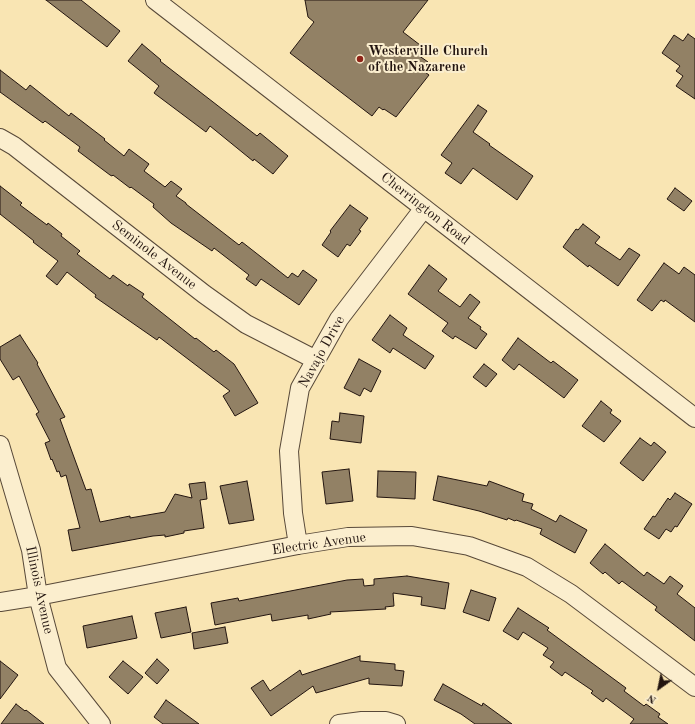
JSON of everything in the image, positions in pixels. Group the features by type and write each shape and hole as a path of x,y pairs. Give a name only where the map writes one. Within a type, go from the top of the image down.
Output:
{"street":[{"name":"Cherrington Road","path":"155,0 695,418"},
{"name":"Seminole Avenue","path":"0,138 14,146 216,303 246,324 316,360"},
{"name":"Navajo Drive","path":"298,545 293,513 289,451 300,388 339,319 424,208"},
{"name":"Illinois Avenue","path":"0,445 31,550 38,596 57,668 101,724"},
{"name":"Electric Avenue","path":"0,602 38,596 298,545 348,537 412,536 469,546 527,567 571,594 695,688"},
{"path":"339,724 362,721 386,721 396,724"}],"building":[{"path":"46,0 81,0 120,31 107,47"},
{"name":"Westerville Church of the Nazarene","path":"305,0 428,0 403,32 424,48 418,55 428,62 422,70 429,75 396,117 379,107 372,116 290,53 314,22 308,17"},
{"path":"688,34 695,39 695,99 676,86 683,76 676,71 680,66 662,53 674,35 683,41"},
{"path":"142,44 161,60 160,61 257,136 260,133 288,156 273,174 254,159 253,161 210,126 206,132 154,93 159,86 128,61"},
{"path":"0,70 26,90 30,85 69,116 71,113 105,139 104,140 124,156 129,149 149,164 144,171 165,187 171,181 182,189 176,196 239,245 242,242 288,278 292,273 298,277 303,270 317,280 299,305 261,279 256,286 246,279 249,275 214,248 212,251 171,223 153,207 154,204 113,175 110,175 78,151 80,147 45,121 43,123 0,92"},
{"path":"478,105 487,111 473,132 533,176 517,200 473,168 461,184 445,173 452,163 441,155"},
{"path":"0,186 22,203 20,205 62,234 61,236 80,251 77,254 110,279 113,275 128,286 129,284 144,294 142,297 195,339 196,338 214,352 216,350 234,364 258,403 235,416 223,396 230,391 159,337 157,340 95,297 96,295 67,272 57,285 46,276 58,261 0,214"},
{"path":"675,188 692,201 684,211 667,199"},
{"path":"350,205 368,218 350,246 347,244 338,257 322,245 331,232 330,231"},
{"path":"583,224 600,237 595,243 620,260 629,248 640,255 618,286 589,265 588,267 563,247 576,229 578,230"},
{"path":"664,263 679,274 684,267 695,275 695,322 665,300 664,302 661,300 652,311 637,300"},
{"path":"429,265 447,279 438,291 460,307 470,294 480,302 468,318 481,327 480,329 487,334 476,349 455,336 453,339 442,331 448,323 408,294"},
{"path":"390,315 407,328 403,335 434,356 425,369 393,348 390,353 372,340"},
{"path":"20,335 38,363 37,364 65,417 60,419 86,490 91,489 100,522 130,516 130,518 165,512 175,494 192,498 189,484 205,482 207,499 200,500 204,528 184,531 184,533 165,537 165,535 153,536 72,551 68,530 80,528 66,475 61,477 59,471 57,472 52,459 51,460 45,443 50,441 36,414 39,412 19,376 13,380 0,359 0,347"},
{"path":"518,338 551,363 553,361 578,380 564,398 519,364 514,370 502,360"},
{"path":"359,359 381,371 371,392 364,388 360,396 344,388"},
{"path":"484,364 497,374 486,387 473,377"},
{"path":"601,401 612,410 610,413 621,421 604,442 582,426"},
{"path":"340,413 364,416 361,443 330,439 332,421 339,422"},
{"path":"640,438 651,446 654,442 666,452 643,481 620,463"},
{"path":"349,469 353,501 326,504 322,472"},
{"path":"378,471 416,472 415,499 377,497"},
{"path":"438,476 487,486 489,481 524,494 522,501 533,504 531,509 556,522 560,515 587,530 575,553 540,534 542,529 516,520 515,521 508,518 507,520 479,511 433,500"},
{"path":"247,481 254,520 229,524 220,486"},
{"path":"675,493 692,504 677,527 675,526 671,532 666,529 659,539 644,529 653,516 655,517 668,498 670,500"},
{"path":"605,544 644,576 647,572 664,584 670,576 683,586 677,594 695,608 695,641 655,610 657,607 622,581 619,584 605,572 603,574 590,563"},
{"path":"407,576 449,583 445,609 421,605 422,597 393,593 394,606 385,607 386,609 330,612 331,614 308,619 308,615 272,621 271,614 215,625 211,603 238,598 239,601 347,580 363,579 364,586 374,585 374,579"},
{"path":"471,590 496,598 489,621 463,612"},
{"path":"186,607 191,632 161,638 155,613"},
{"path":"518,608 549,628 547,630 626,688 624,691 644,706 646,704 660,714 658,717 668,724 630,724 634,719 606,698 603,702 591,693 593,691 565,672 562,676 550,667 554,662 543,655 548,648 523,632 518,640 503,631"},
{"path":"132,616 137,638 87,648 83,626"},
{"path":"225,627 228,643 194,649 192,633"},
{"path":"360,656 360,661 395,664 395,670 404,671 402,686 369,684 369,678 316,693 313,686 271,716 251,688 263,680 270,691 300,670 302,675"},
{"path":"157,659 169,670 157,684 145,673"},
{"path":"0,661 18,675 0,699"},
{"path":"123,661 143,677 128,694 109,677"},
{"path":"443,684 482,706 483,703 512,724 475,724 461,714 434,700"},
{"path":"166,700 199,724 163,724 154,717"},
{"path":"16,704 25,711 26,710 44,724 1,724"}],"place":[{"name":"Westerville Church of the Nazarene","path":"360,59"}]}
